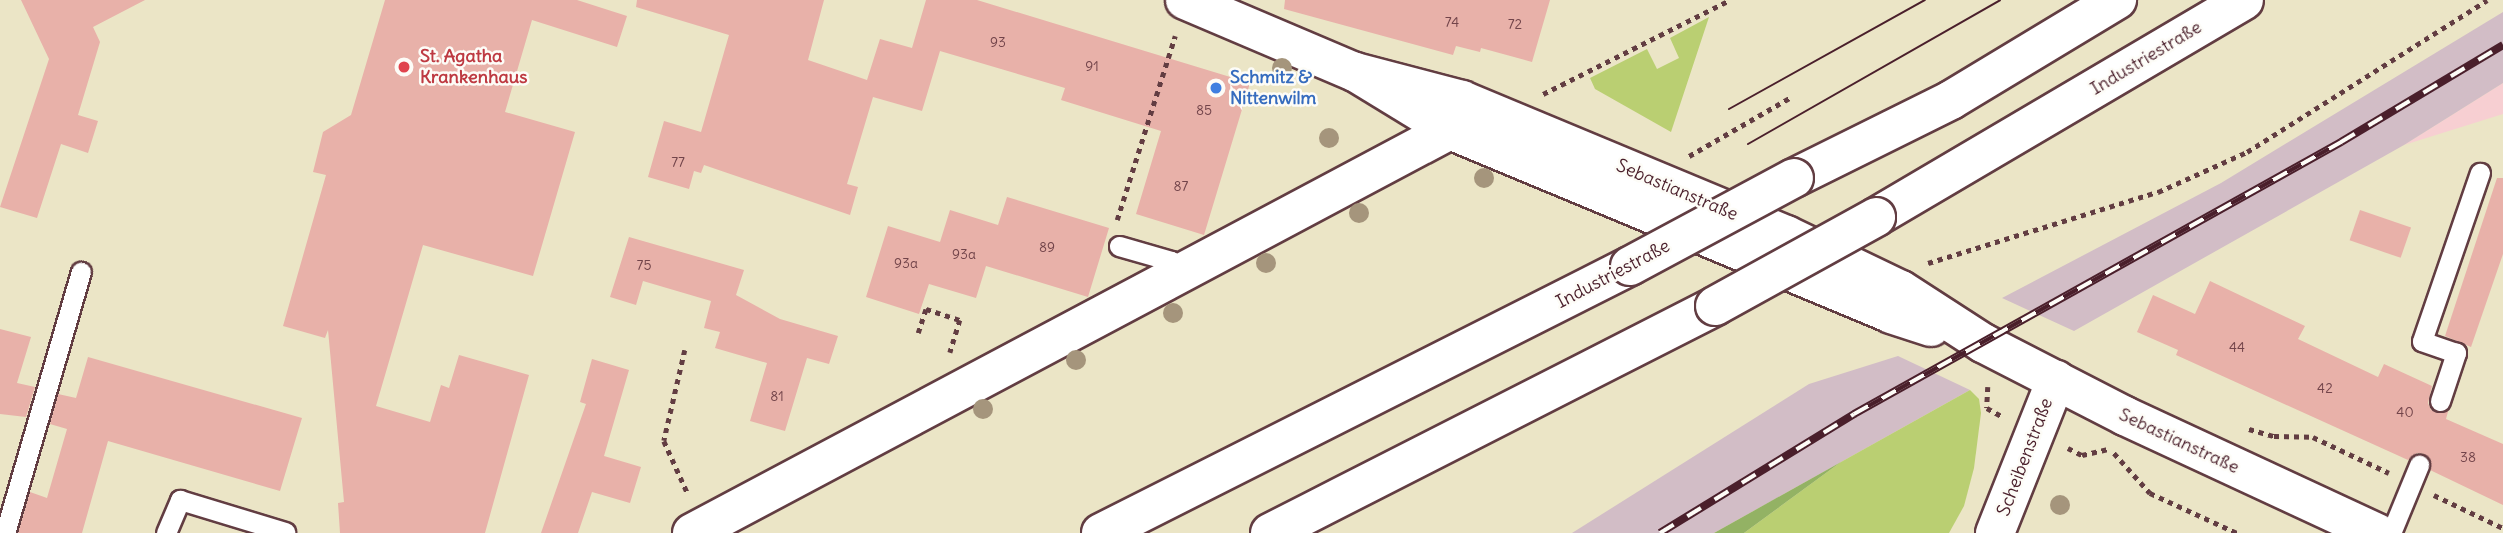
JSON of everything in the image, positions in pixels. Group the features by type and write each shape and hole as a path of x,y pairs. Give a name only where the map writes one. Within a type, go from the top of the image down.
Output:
{"main road":[{"name":"Sebastianstraße","path":"1186,0 1355,72 1450,130 1891,314 1983,343"},
{"name":"Industriestraße","path":"1101,533 1630,266 1794,178 1951,100 2117,0"},
{"name":"Industriestraße","path":"1270,533 1715,306 1877,217 2244,0"},
{"name":"Sebastianstraße","path":"1355,72 1462,100 1786,235 1901,290 1983,343 2056,380 2377,533"},
{"path":"697,530 1450,130"},
{"name":"Scheibenstraße","path":"1995,533 2056,380"}],"lane":[{"path":"2440,401 2456,353 2422,341 2480,173"},
{"path":"1119,246 1171,261 1180,273"},
{"path":"5,533 81,272"},
{"path":"2391,533 2419,466"},
{"path":"166,533 180,500 285,532"}],"path":[{"path":"1127,223 1115,219 1186,0"},
{"path":"1534,98 1730,0"},
{"path":"1918,265 2158,192 2247,152 2487,0"},
{"path":"1679,161 1791,97"},
{"path":"918,333 926,309 960,320 934,404"},
{"path":"685,350 664,441 697,530"},
{"path":"1987,408 1988,386"},
{"path":"2241,425 2274,436 2312,437 2503,528"},
{"path":"2110,449 2150,493 2237,533"}],"shaded area":[{"path":"2503,12 2503,83 2404,145 2074,331 2002,298 2221,183"},
{"path":"2503,83 2503,114 2404,145"},
{"path":"1898,356 1970,390 1714,533 1572,533 1809,384"}],"green space":[{"path":"1709,17 1671,132 1595,89 1590,78 1647,49 1657,69 1679,58 1670,38"},
{"path":"1970,390 1979,399 1981,413 1974,468 1964,506 1949,533 1744,533 1841,462"},
{"path":"1841,462 1744,533 1714,533"}],"building":[{"path":"21,0 145,0 93,27 100,42 78,115 98,121 88,153 61,144 37,218 0,207 49,59"},
{"path":"385,0 577,0 627,16 617,47 532,20 505,112 575,132 533,276 423,245 376,406 430,422 441,385 449,388 459,355 529,375 485,533 340,533 338,503 344,502 328,330 325,338 283,326 326,175 313,172 323,132 351,115"},
{"path":"637,0 824,0 808,60 867,80 880,39 912,48 926,0 977,0 1250,83 1204,235 1136,214 1161,131 1061,100 1065,88 940,51 922,111 873,97 847,184 858,187 850,215 704,165 701,173 694,171 689,189 648,177 664,121 701,132 729,35 636,7"},
{"path":"1285,0 1550,0 1532,62 1481,48 1480,52 1456,46 1453,55 1284,9"},
{"path":"2497,178 2503,178 2503,254 2471,347 2445,336"},
{"path":"1007,197 1109,228 1088,297 986,266 976,298 929,284 919,314 866,297 888,226 940,242 950,210 998,225"},
{"path":"2360,210 2411,228 2401,258 2350,240"},
{"path":"629,237 744,270 736,295 780,319 838,336 829,364 807,358 785,431 750,421 767,363 715,348 720,332 704,328 711,301 643,281 636,305 610,297"},
{"path":"2210,281 2305,326 2298,339 2378,377 2384,364 2432,386 2428,403 2431,410 2442,413 2449,408 2446,419 2503,444 2503,505 2430,470 2424,454 2417,453 2408,460 2176,355 2178,350 2137,332 2153,295 2195,314"},
{"path":"0,329 31,337 17,383 35,387 26,417 0,414"},
{"path":"88,357 302,418 280,491 108,441 82,533 18,533 30,492 47,498 67,429 50,424 58,394 76,398"},
{"path":"592,359 629,370 604,456 641,467 630,503 592,492 578,533 541,533 586,404 580,402"}],"tram line":[{"path":"1729,109 1925,0"},
{"path":"1748,144 2000,0"}],"railway":[{"path":"1660,533 1854,414 2341,142 2503,45"}],"place":[{"name":"St. Agatha Krankenhaus","path":"404,67"},
{"name":"Schmitz & Nittenwilm","path":"1216,88"}]}
